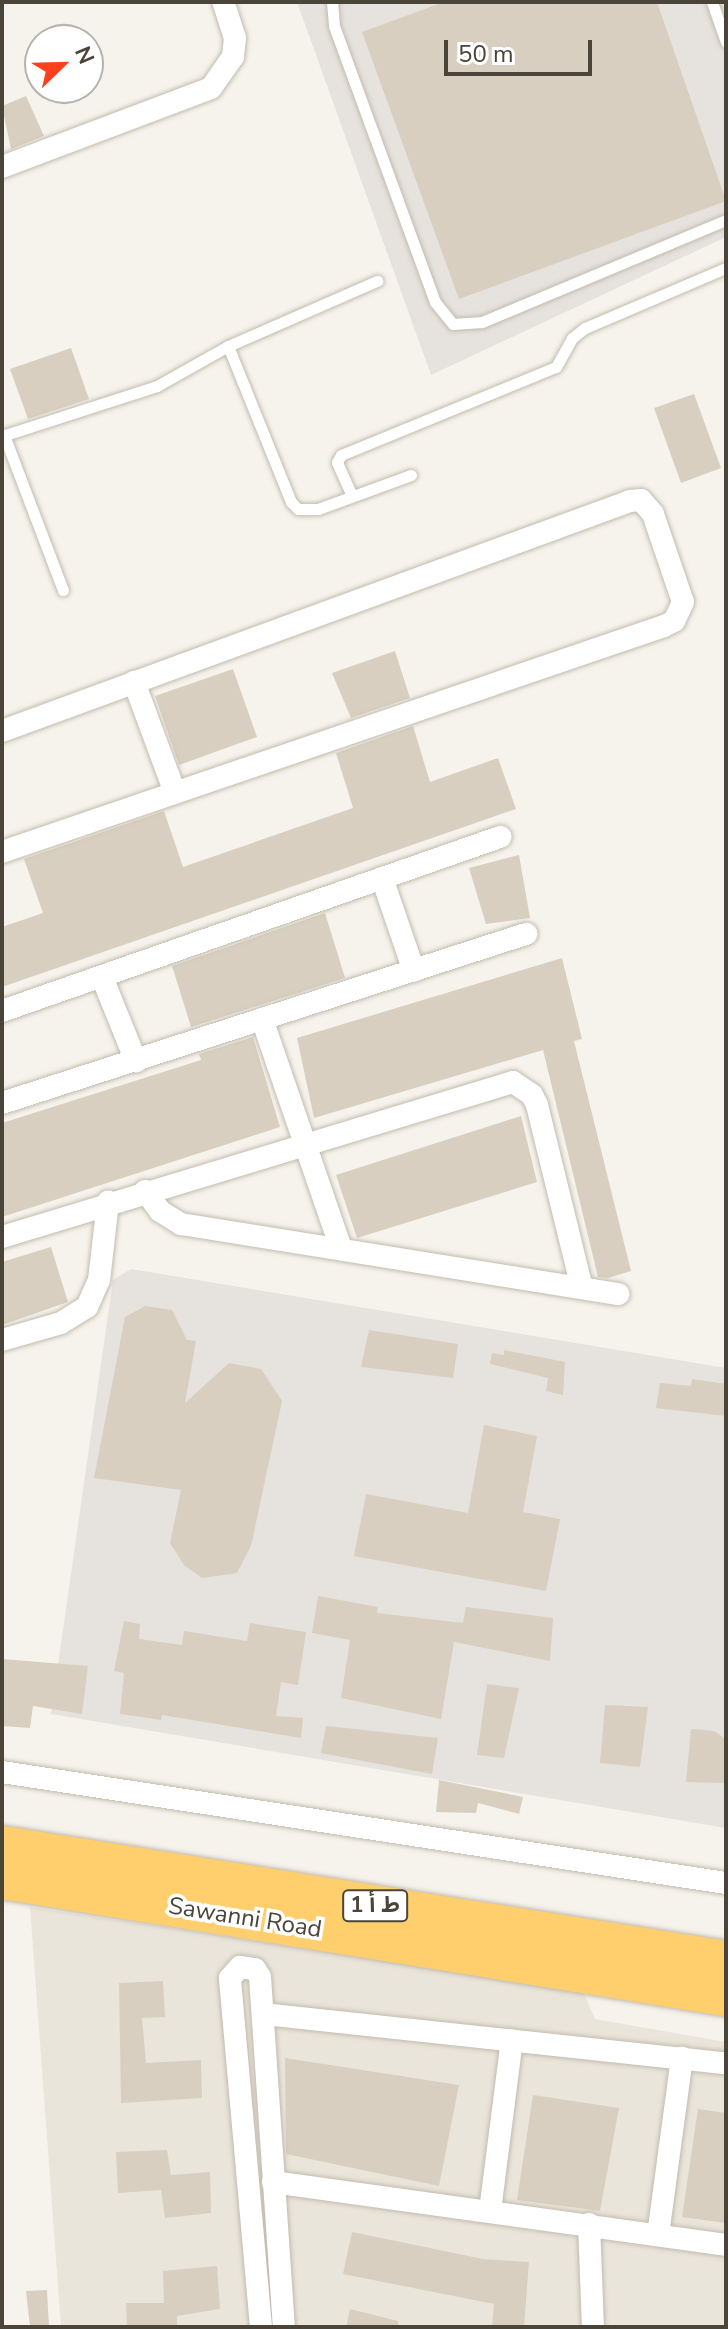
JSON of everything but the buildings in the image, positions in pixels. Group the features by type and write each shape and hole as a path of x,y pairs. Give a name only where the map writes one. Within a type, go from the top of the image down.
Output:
{"highway":[{"name":"Sawanni Road","path":"2,1847 726,1962"},
{"name":"Sawanni Road","path":"20,1882 726,1995"},
{"path":"2,1906 20,1882"}],"street":[{"path":"2,167 211,88 233,57 235,38 223,2"},
{"path":"2,731 620,504 641,500 653,514 683,602 674,621 2,852"},
{"path":"134,682 175,793"},
{"path":"2,1011 500,837"},
{"path":"382,878 414,971"},
{"path":"2,1103 526,934"},
{"path":"102,977 136,1061"},
{"path":"262,1019 341,1249"},
{"path":"2,1237 502,1082 524,1087 537,1105 582,1288"},
{"path":"145,1191 160,1211 181,1224 618,1294"},
{"path":"2,1340 61,1323 87,1307 99,1280 108,1202"},
{"path":"2,1772 726,1883"},
{"path":"261,2327 230,1978 235,1969 250,1967 258,1972 264,2014 284,2327"},
{"path":"264,2014 726,2063"},
{"path":"490,2211 512,2040"},
{"path":"658,2235 682,2058"},
{"path":"273,2182 726,2245"},
{"path":"589,2224 593,2327"}],"lane":[{"path":"332,2 334,26 435,302 453,324 482,322 726,220"},
{"path":"712,2 726,42"},
{"path":"352,496 337,462 341,455 556,367 572,338 585,328 726,268"},
{"path":"63,590 3,436 157,386 228,346 377,281"},
{"path":"228,346 291,502 308,511 411,475"}],"shaded area":[{"path":"297,2 726,2 726,237 431,375"},
{"path":"131,1269 726,1368 726,1828 51,1714 113,1280"},
{"path":"30,1907 583,1991 595,2019 726,2042 726,2327 61,2327"}]}
